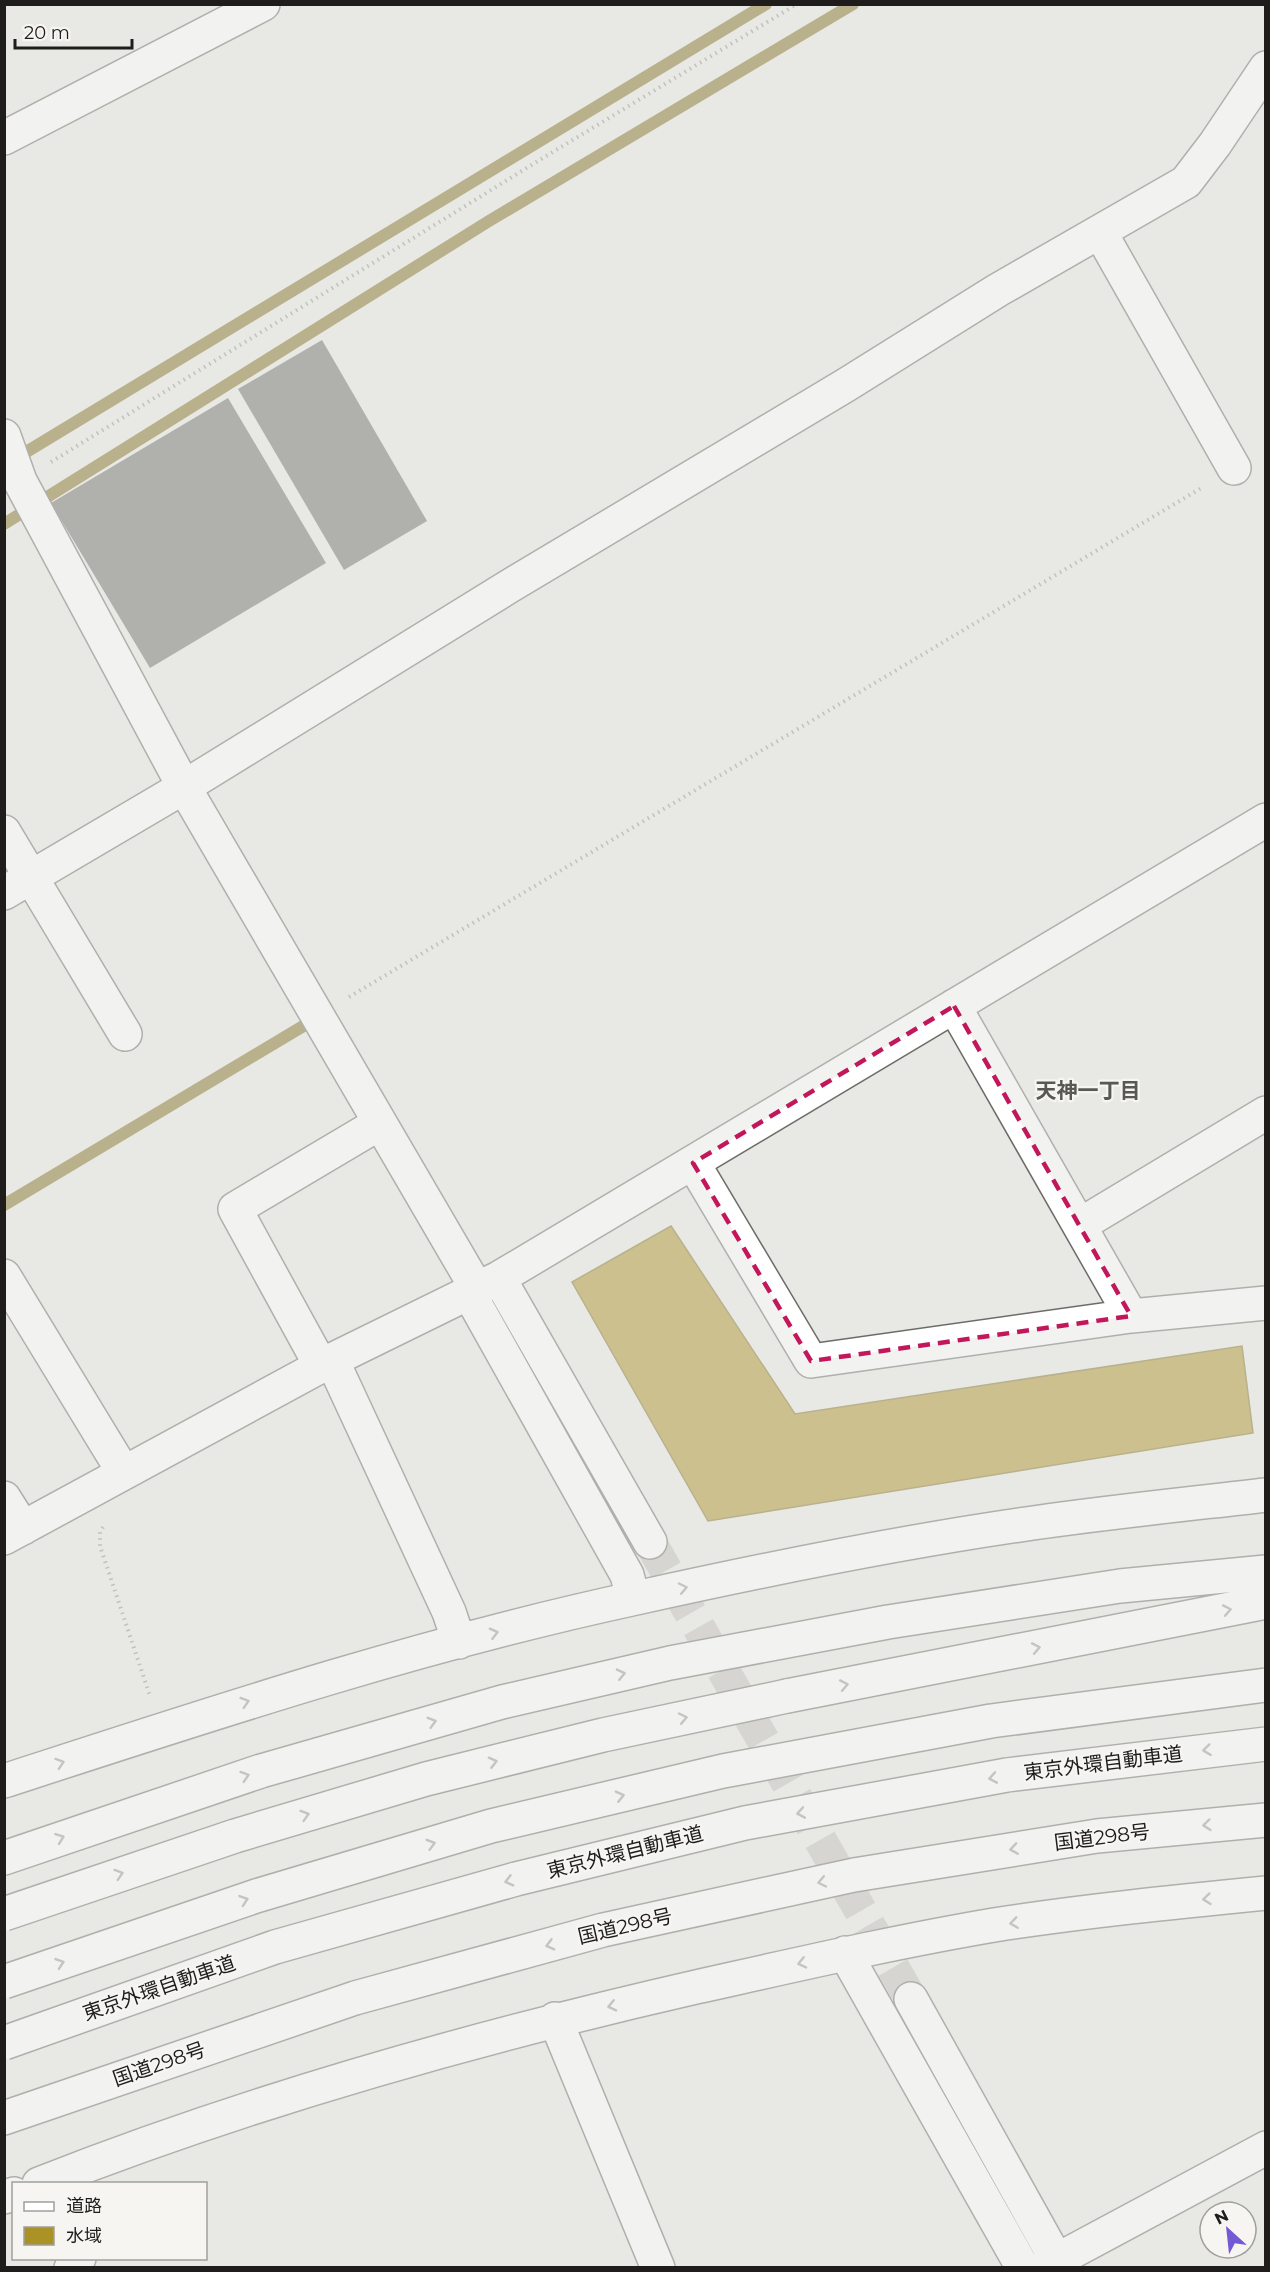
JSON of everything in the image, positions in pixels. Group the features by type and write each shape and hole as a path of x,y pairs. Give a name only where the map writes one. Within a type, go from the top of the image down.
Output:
{"main road":[{"path":"4,138 263,4"},
{"path":"18,885 184,786 497,593 846,385 998,290 1186,182 1215,144 1266,68"},
{"path":"1100,232 1234,468"},
{"path":"4,436 20,481 184,786 317,1016 380,1123 482,1287 650,1542"},
{"path":"4,1498 14,1533 327,1363 482,1287 1266,820"},
{"path":"4,832 18,885 125,1034"},
{"path":"954,1006 1131,1316"},
{"path":"1080,1225 1266,1113"},
{"path":"380,1123 235,1209 327,1363 449,1612 459,1642"},
{"path":"693,1163 811,1361 1131,1316 1266,1303"},
{"path":"4,1276 124,1473"},
{"path":"482,1287 627,1575 633,1598"},
{"path":"4,1781 250,1700 459,1642 633,1598 894,1545 1035,1522 1266,1495"},
{"path":"4,1858 261,1771 502,1702 670,1663 888,1622 1120,1586 1266,1572"},
{"path":"4,1914 235,1836 426,1779 603,1735 787,1696 1266,1602"},
{"path":"4,1982 256,1896 480,1830 723,1771 991,1720 1266,1685"},
{"name":"東京外環自動車道","path":"4,2043 275,1947 516,1879 734,1826 1007,1775 1266,1744"},
{"name":"国道298号","path":"4,2118 355,1998 603,1930 865,1873 1097,1836 1266,1820"},
{"path":"50,2182 103,2172 383,2066 555,2019 845,1953 994,1925 1266,1893"},
{"path":"845,1953 1023,2268"},
{"path":"912,1999 1049,2263 1266,2148"},
{"path":"555,2019 658,2268"}],"path":[{"path":"20,481 797,4"},
{"path":"317,1016 1234,468"},
{"path":"104,1524 100,1532 100,1546 150,1696"}],"highlighted area":[{"path":"954,1006 1131,1316 811,1361 693,1163"}],"water":[{"path":"671,1226 795,1414 1242,1346 1253,1433 708,1521 572,1282"}],"building":[{"path":"322,340 427,521 344,570 238,389"},
{"path":"228,398 326,563 150,668 51,503"}],"waterway":[{"path":"13,460 766,4"},
{"path":"4,524 489,221 853,4"},
{"path":"4,1205 310,1022"}],"tunnel":[{"path":"650,1542 911,1999"}],"district":[{"name":"天神一丁目","path":"1088,1091"}]}
